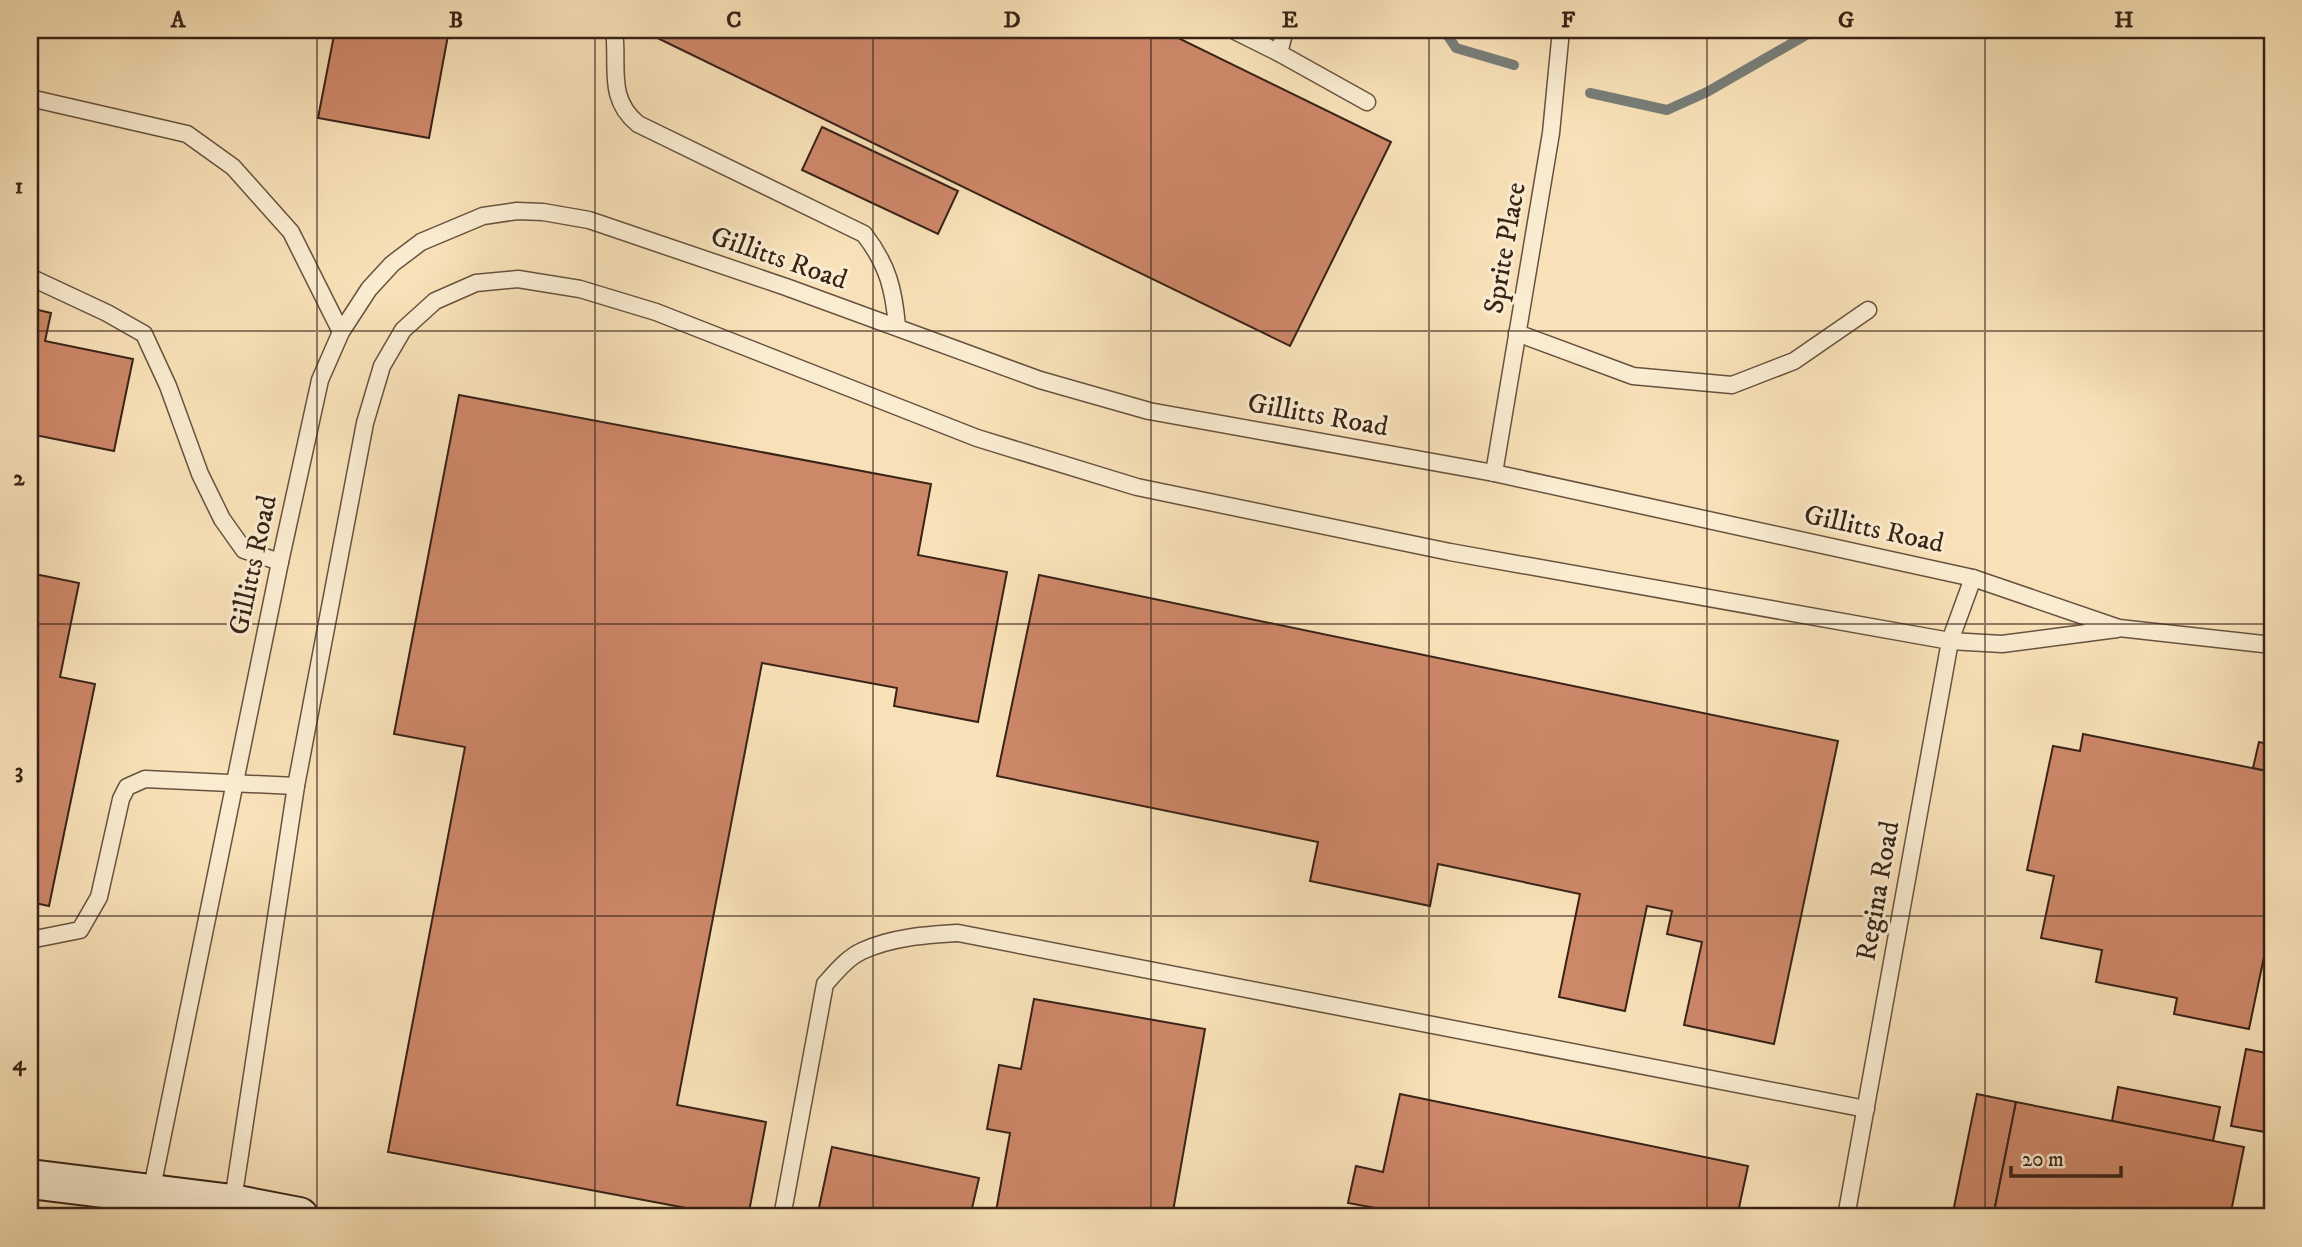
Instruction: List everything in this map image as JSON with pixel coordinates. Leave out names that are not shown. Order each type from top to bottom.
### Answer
[{"type":"street","points":[[30,1179],[149,1205],[299,1217]]},
{"type":"lane","points":[[614,30],[615,76],[626,114],[638,124],[864,234],[877,251],[894,292],[897,327]]},
{"type":"lane","points":[[1233,30],[1279,52],[1367,102]]},
{"type":"lane","points":[[1279,52],[1285,30]]},
{"type":"lane","name":"Sprite Place","points":[[1494,473],[1551,133],[1561,30]]},
{"type":"lane","points":[[30,98],[187,134],[233,167],[291,232],[341,331]]},
{"type":"lane","name":"Gillitts Road","points":[[149,1205],[280,562],[320,380],[341,331],[369,289],[392,264],[421,242],[483,216],[517,211],[543,212],[589,220],[897,327],[1040,380],[1149,411],[1494,473],[1973,578],[2119,628],[2272,645]]},
{"type":"lane","points":[[30,277],[107,313],[144,334],[168,386],[200,474],[222,519],[244,550],[280,562]]},
{"type":"lane","name":"Gillitts Road","points":[[231,1210],[296,786],[365,423],[382,366],[402,330],[435,301],[476,283],[518,279],[580,289],[656,312],[977,438],[1137,487],[1450,552],[1950,641],[2001,644],[2119,628]]},
{"type":"lane","points":[[1517,333],[1633,376],[1732,385],[1794,361],[1868,310]]},
{"type":"lane","name":"Regina Road","points":[[1846,1217],[1950,641],[1973,578]]},
{"type":"lane","points":[[30,940],[80,930],[99,897],[121,799],[127,787],[145,779],[296,786]]},
{"type":"lane","points":[[782,1217],[825,984],[861,951],[911,937],[958,933],[1866,1109]]},
{"type":"building","points":[[335,30],[449,30],[429,138],[318,118]]},
{"type":"building","points":[[641,30],[1162,30],[1391,142],[1290,346]]},
{"type":"building","points":[[822,127],[958,191],[938,234],[802,170]]},
{"type":"building","points":[[30,308],[51,313],[45,341],[133,359],[114,451],[30,434]]},
{"type":"building","points":[[459,395],[931,484],[918,555],[1007,572],[978,722],[894,706],[897,688],[762,663],[677,1105],[766,1122],[748,1217],[734,1217],[388,1152],[465,747],[394,734]]},
{"type":"building","points":[[30,573],[79,583],[60,677],[95,684],[49,906],[30,902]]},
{"type":"building","points":[[1039,575],[1838,741],[1774,1044],[1684,1025],[1702,942],[1667,934],[1672,911],[1647,906],[1625,1011],[1559,997],[1580,894],[1438,864],[1430,906],[1310,881],[1318,842],[997,776]]},
{"type":"building","points":[[2083,734],[2272,772],[2272,918],[2249,1029],[2174,1014],[2177,998],[2096,982],[2102,950],[2041,938],[2054,876],[2027,870],[2053,746],[2080,751]]},
{"type":"building","points":[[2259,742],[2272,745],[2272,772],[2253,768]]},
{"type":"building","points":[[1034,999],[1205,1029],[1172,1217],[995,1217],[1010,1133],[987,1129],[999,1065],[1021,1069]]},
{"type":"building","points":[[2246,1049],[2272,1054],[2272,1093],[2265,1132],[2231,1126]]},
{"type":"building","points":[[2118,1087],[2220,1107],[2213,1141],[2112,1121]]},
{"type":"building","points":[[1400,1094],[1748,1166],[1737,1217],[1374,1217],[1376,1208],[1348,1203],[1356,1166],[1383,1172]]},
{"type":"building","points":[[1977,1094],[2016,1102],[1993,1217],[1952,1217]]},
{"type":"building","points":[[2016,1102],[2244,1147],[2230,1217],[1993,1217]]},
{"type":"building","points":[[832,1147],[979,1178],[970,1217],[817,1217]]},
{"type":"building","points":[[2272,1163],[2272,1191],[2267,1190]]},
{"type":"waterway","points":[[1444,30],[1456,48],[1514,65]]},
{"type":"waterway","points":[[1590,93],[1667,110],[1707,92],[1815,30]]}]
